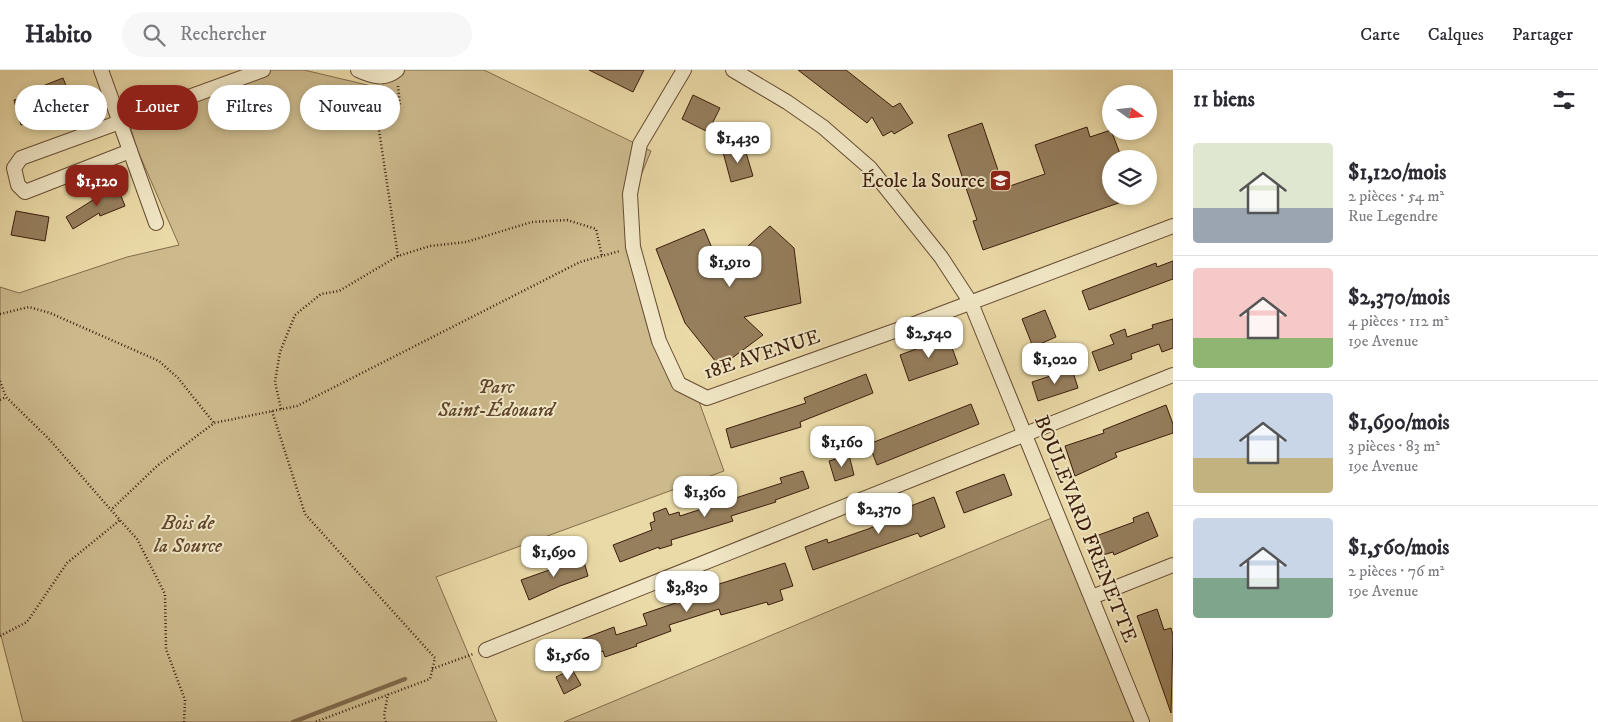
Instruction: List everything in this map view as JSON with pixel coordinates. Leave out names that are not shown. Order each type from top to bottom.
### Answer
[{"type":"street","points":[[101,70],[117,114]]},
{"type":"street","points":[[198,94],[263,70]]},
{"type":"street","points":[[358,70],[375,78],[394,72]]},
{"type":"street","name":"18E AVENUE","points":[[684,70],[640,144],[630,194],[633,247],[659,342],[679,384],[707,398],[971,303],[1173,226]]},
{"type":"street","name":"BOULEVARD FRENETTE","points":[[733,70],[787,102],[823,127],[870,168],[941,257],[971,303],[1142,722]]},
{"type":"street","points":[[117,123],[21,158],[14,168],[18,185],[25,192],[130,151]]},
{"type":"street","points":[[123,130],[156,223]]},
{"type":"street","points":[[486,650],[1024,433],[1173,375]]},
{"type":"street","points":[[1092,596],[1173,564]]},
{"type":"path","points":[[394,72],[398,85],[400,106],[379,130],[398,256]]},
{"type":"path","points":[[281,409],[274,382],[280,352],[296,315],[321,294],[340,291],[398,256],[430,246],[466,242],[532,222],[567,220],[596,229],[602,256]]},
{"type":"path","points":[[111,510],[157,466],[214,423],[297,406],[580,262],[633,247]]},
{"type":"path","points":[[0,314],[29,307],[50,313],[159,362],[178,378],[214,423]]},
{"type":"path","points":[[0,381],[6,396],[49,439],[138,539],[165,594],[166,649],[186,700],[184,722]]},
{"type":"path","points":[[0,400],[6,396]]},
{"type":"path","points":[[272,411],[305,514],[435,658],[430,679],[315,722]]},
{"type":"path","points":[[0,636],[27,622],[68,563],[120,520]]},
{"type":"path","points":[[432,669],[486,650]]},
{"type":"path","points":[[386,722],[384,716],[388,694]]},
{"type":"green space","name":"Bois de la Source","points":[[263,70],[304,70],[367,85],[300,85],[300,130],[400,130],[400,85],[382,85],[395,70],[484,70],[651,151],[635,190],[640,254],[667,374],[697,396],[724,471],[436,577],[497,722],[23,722],[0,632],[0,287],[19,293],[127,257],[179,245],[137,149],[131,130],[198,130],[198,95],[208,91],[208,130],[290,130],[290,85],[224,85]]},
{"type":"green space","points":[[1054,517],[1134,722],[564,722]]},
{"type":"building","points":[[589,70],[644,70],[633,92]]},
{"type":"building","points":[[798,70],[846,70],[893,107],[900,103],[913,123],[894,134],[892,131],[883,136],[872,117],[867,123]]},
{"type":"building","points":[[63,78],[66,85],[45,85]]},
{"type":"building","points":[[693,95],[720,108],[708,132],[682,119]]},
{"type":"building","points":[[982,123],[1004,188],[1045,174],[1035,145],[1087,127],[1090,137],[1102,133],[1102,140],[1115,140],[1119,150],[1102,150],[1102,205],[1113,205],[983,250],[973,221],[977,220],[948,135]]},
{"type":"building","points":[[744,146],[753,176],[731,182],[723,152]]},
{"type":"building","points":[[117,186],[125,206],[100,216],[99,213],[73,229],[66,217],[93,200],[92,196]]},
{"type":"building","points":[[16,211],[49,217],[45,241],[11,235]]},
{"type":"building","points":[[770,226],[794,248],[801,303],[744,317],[763,335],[720,367],[685,323],[656,249],[704,229],[714,253],[737,256]]},
{"type":"building","points":[[1173,261],[1173,279],[1089,310],[1082,291],[1156,263],[1157,267]]},
{"type":"building","points":[[1045,310],[1056,337],[1033,347],[1022,319]]},
{"type":"building","points":[[1173,319],[1173,348],[1162,352],[1159,344],[1131,354],[1132,359],[1099,371],[1092,352],[1114,344],[1110,335],[1125,329],[1127,337],[1153,328],[1152,325]]},
{"type":"building","points":[[948,337],[958,364],[909,381],[900,355]]},
{"type":"building","points":[[1072,369],[1078,388],[1038,401],[1032,382]]},
{"type":"building","points":[[866,374],[873,393],[800,422],[801,427],[731,448],[726,429],[806,403],[804,398]]},
{"type":"building","points":[[971,404],[979,424],[877,465],[869,444]]},
{"type":"building","points":[[1166,405],[1173,424],[1173,433],[1115,453],[1117,457],[1075,476],[1065,446],[1104,433],[1103,430]]},
{"type":"building","points":[[849,455],[854,475],[835,481],[829,461]]},
{"type":"building","points":[[803,471],[809,488],[775,500],[776,502],[731,516],[733,521],[671,540],[672,545],[659,549],[659,547],[620,562],[613,545],[652,530],[650,523],[655,521],[653,513],[666,508],[669,515],[679,512],[680,516],[782,483],[780,478]]},
{"type":"building","points":[[1004,474],[1012,495],[964,513],[956,492]]},
{"type":"building","points":[[934,497],[945,527],[920,537],[918,533],[813,570],[805,547],[827,539],[828,543],[868,529],[910,512],[908,507]]},
{"type":"building","points":[[1148,512],[1158,536],[1114,555],[1113,552],[1103,555],[1096,536],[1134,522],[1133,518]]},
{"type":"building","points":[[583,558],[588,576],[529,600],[521,580]]},
{"type":"building","points":[[785,563],[793,586],[780,590],[783,600],[768,605],[767,602],[721,615],[719,609],[669,625],[671,631],[636,644],[637,646],[605,657],[603,651],[566,666],[559,648],[614,627],[616,635],[647,625],[643,614],[714,590],[713,586]]},
{"type":"building","points":[[1157,609],[1164,630],[1171,628],[1173,635],[1171,713],[1137,616]]},
{"type":"building","points":[[572,669],[581,685],[564,694],[556,677]]},
{"type":"waterway","points":[[293,722],[405,679]]},
{"type":"place","name":"École la Source","points":[[1001,181]]},
{"type":"park label","name":"Parc Saint-Édouard","points":[[496,398]]}]
